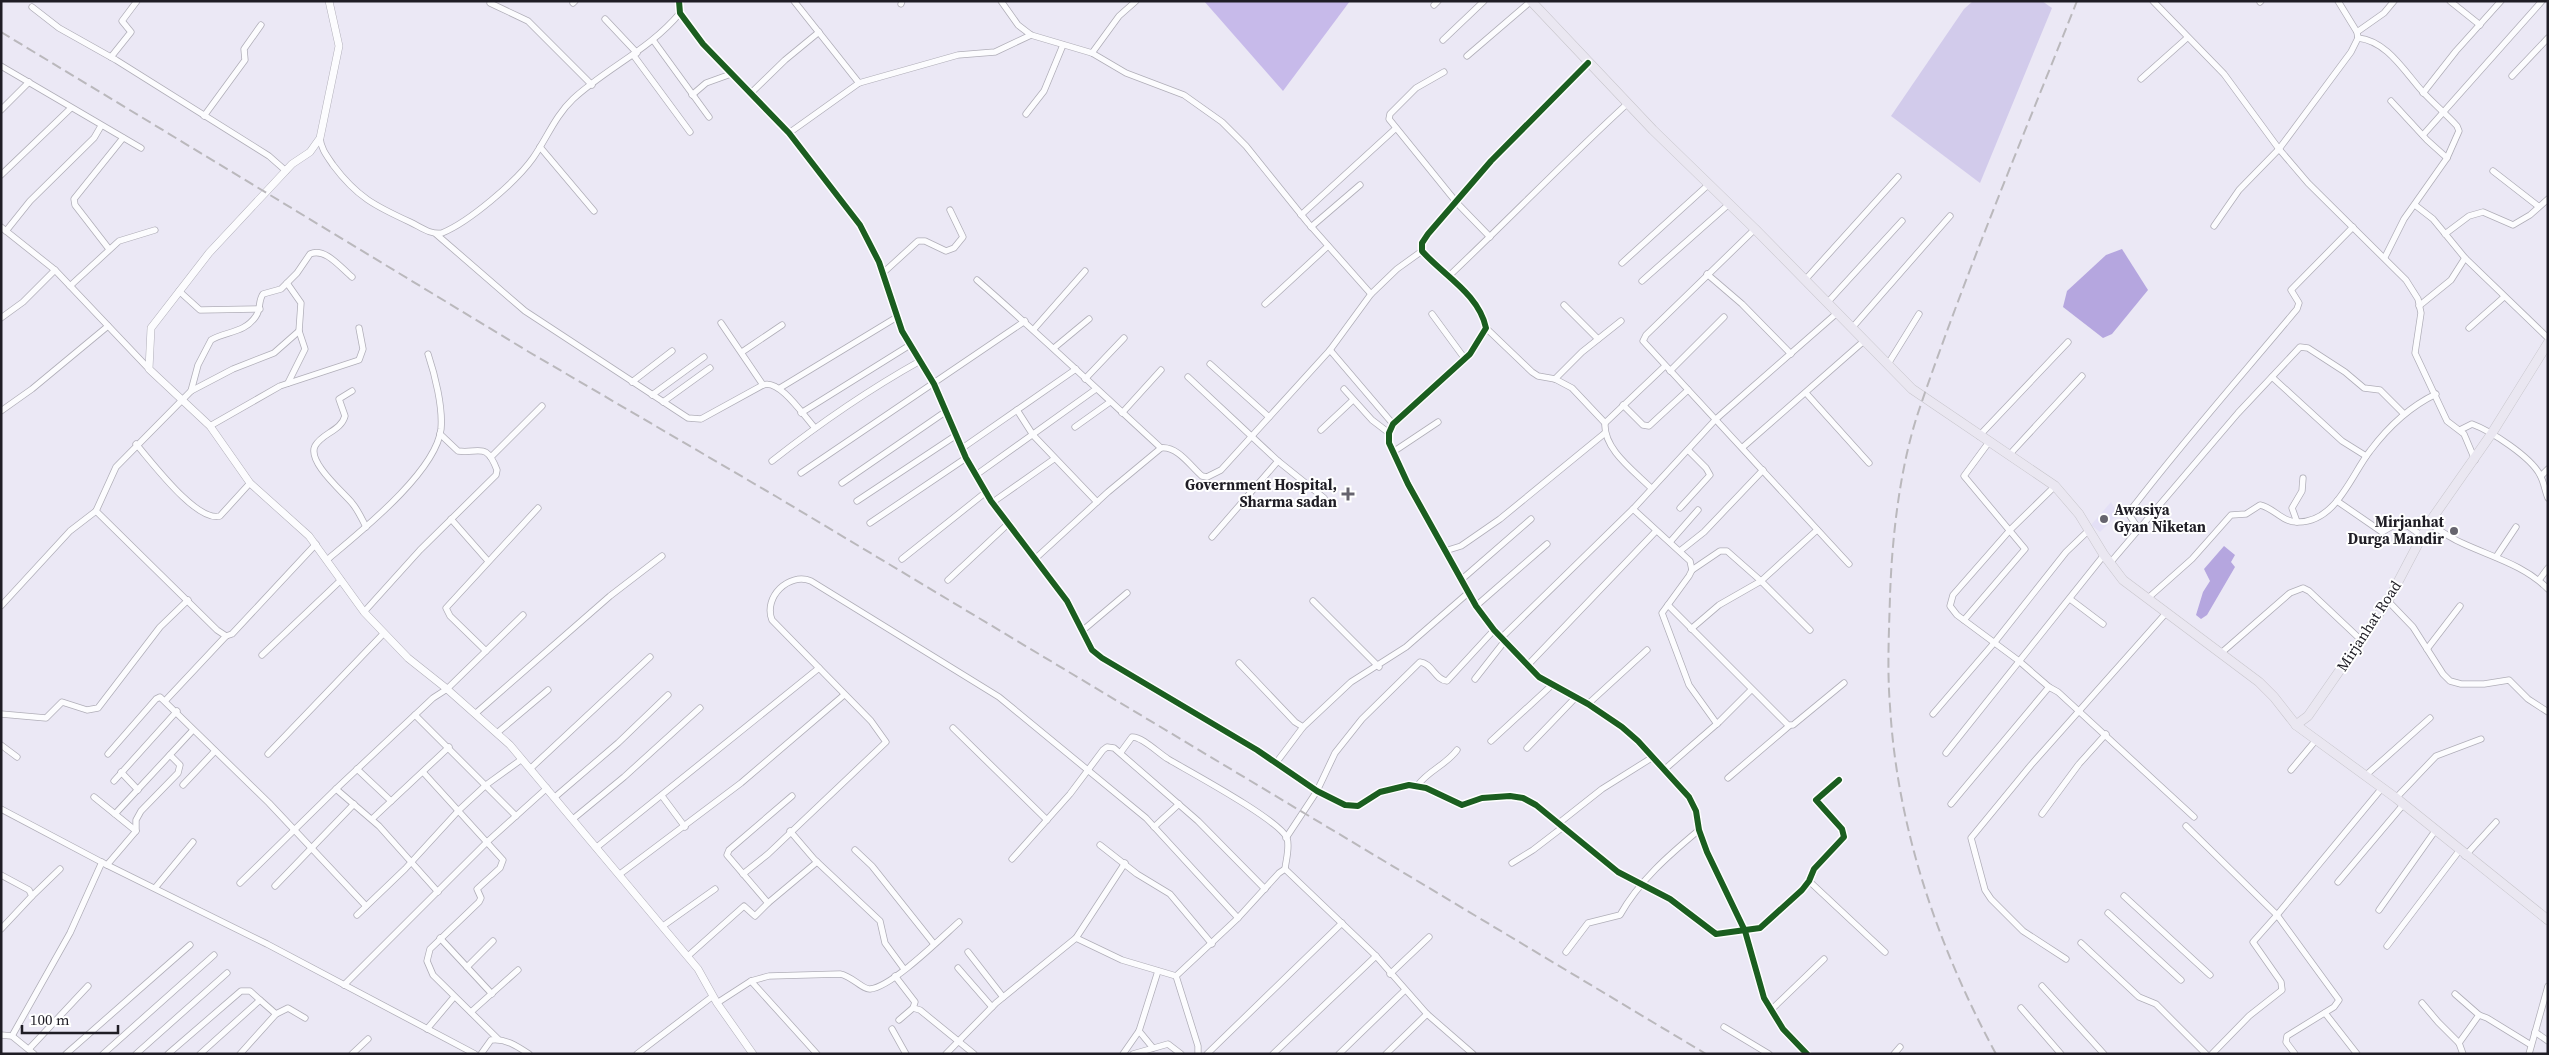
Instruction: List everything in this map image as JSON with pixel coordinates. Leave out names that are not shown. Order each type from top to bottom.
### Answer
[{"type":"main road","points":[[1531,1],[1588,63],[1708,185],[1755,229],[1924,399],[1979,436],[2010,454],[2055,486],[2090,530],[2107,559],[2123,580],[2259,682],[2274,697],[2296,725],[2382,788],[2548,920]]},
{"type":"main road","name":"Mirjanhat Road","points":[[2296,725],[2308,716],[2388,601],[2429,523],[2475,460],[2548,343]]},
{"type":"street","points":[[111,57],[131,32],[123,20],[137,1]]},
{"type":"street","points":[[679,1],[680,13],[703,44],[789,133],[849,209],[872,247],[883,273],[897,317],[910,345],[934,384],[944,412],[966,458],[993,502],[1067,601],[1092,650],[1102,658],[1276,763],[1317,791],[1345,805],[1358,806],[1380,792],[1395,787],[1418,785],[1462,805],[1486,797],[1523,798],[1561,825],[1618,872],[1670,899],[1716,934],[1760,928],[1809,881],[1814,869],[1844,837],[1842,829],[1816,800],[1839,780]]},
{"type":"street","points":[[794,1],[859,83]]},
{"type":"street","points":[[1001,1],[1018,25],[1031,35],[1092,53],[1131,75],[1184,95],[1222,122],[1246,146],[1311,227],[1371,294]]},
{"type":"street","points":[[1092,53],[1119,16],[1136,1]]},
{"type":"street","points":[[1443,40],[1484,1]]},
{"type":"street","points":[[1467,56],[1531,1]]},
{"type":"street","points":[[2153,1],[2224,74],[2279,149],[2318,194],[2385,257],[2406,280],[2419,306],[2421,322],[2415,344],[2415,353],[2436,394],[2447,421],[2466,437],[2475,460]]},
{"type":"street","points":[[2338,1],[2358,35],[2371,40],[2399,62],[2423,93],[2458,126],[2459,131],[2447,158],[2415,204],[2385,257]]},
{"type":"street","points":[[2214,226],[2239,190],[2279,149],[2352,52],[2358,35],[2384,13],[2394,1]]},
{"type":"street","points":[[2450,1],[2480,25]]},
{"type":"street","points":[[2423,93],[2501,1]]},
{"type":"street","points":[[2423,135],[2444,113],[2472,77],[2542,1]]},
{"type":"street","points":[[330,2],[338,46],[320,138],[320,147],[345,181],[357,193],[382,209],[436,234],[525,311],[688,418],[702,419],[763,384],[771,383],[780,388],[814,428]]},
{"type":"street","points":[[490,3],[528,21],[592,85]]},
{"type":"street","points":[[32,8],[59,28],[111,57],[269,156],[286,171]]},
{"type":"street","points":[[436,234],[449,230],[502,190],[524,169],[565,107],[592,85],[635,55],[680,13]]},
{"type":"street","points":[[605,18],[635,55],[690,132]]},
{"type":"street","points":[[204,116],[246,60],[244,49],[261,25]]},
{"type":"street","points":[[751,93],[785,60],[819,32]]},
{"type":"street","points":[[789,133],[859,83],[958,55],[995,52],[1031,35]]},
{"type":"street","points":[[2141,79],[2187,38]]},
{"type":"street","points":[[2512,76],[2548,38]]},
{"type":"street","points":[[653,40],[709,118]]},
{"type":"street","points":[[1026,114],[1044,91],[1063,44]]},
{"type":"street","points":[[1036,558],[1096,502],[1161,448],[1169,448],[1177,453],[1202,476],[1207,477],[1221,470],[1330,350],[1371,294],[1397,269],[1422,251],[1424,239],[1509,141],[1588,63]]},
{"type":"street","points":[[1,66],[141,148]]},
{"type":"street","points":[[1444,72],[1416,88],[1390,114],[1388,119],[1457,202],[1490,237]]},
{"type":"street","points":[[692,95],[706,83],[731,74]]},
{"type":"street","points":[[1,110],[29,82]]},
{"type":"street","points":[[2391,101],[2447,158]]},
{"type":"street","points":[[1450,275],[1527,202],[1563,163],[1628,103]]},
{"type":"street","points":[[1,175],[71,108]]},
{"type":"street","points":[[101,126],[94,138],[4,229],[55,270],[149,369],[187,396],[250,483],[316,544],[364,612],[408,658],[497,733],[531,768],[688,956],[753,1054]]},
{"type":"street","points":[[1301,214],[1396,129]]},
{"type":"street","points":[[108,249],[75,205],[74,198],[123,138]]},
{"type":"street","points":[[149,369],[151,328],[209,253],[286,171],[310,152],[320,138]]},
{"type":"street","points":[[540,147],[594,212]]},
{"type":"street","points":[[2493,171],[2538,206]]},
{"type":"street","points":[[1805,280],[1898,177]]},
{"type":"street","points":[[1311,227],[1360,185]]},
{"type":"street","points":[[1622,263],[1708,185]]},
{"type":"street","points":[[2445,234],[2468,216],[2480,212],[2487,212],[2510,225],[2524,219],[2548,199]]},
{"type":"street","points":[[1642,281],[1729,204]]},
{"type":"street","points":[[2415,204],[2432,218],[2465,258],[2548,338]]},
{"type":"street","points":[[883,273],[921,240],[946,251],[958,245],[963,237],[950,210]]},
{"type":"street","points":[[1852,328],[1950,216]]},
{"type":"street","points":[[1827,303],[1902,221]]},
{"type":"street","points":[[2138,528],[2130,516],[2133,507],[2195,428],[2297,309],[2299,303],[2291,290],[2353,227]]},
{"type":"street","points":[[1755,229],[1707,274],[1644,338],[1646,345],[1665,366],[1743,447],[1849,564]]},
{"type":"street","points":[[70,286],[108,249],[120,240],[155,230]]},
{"type":"street","points":[[1265,304],[1328,246]]},
{"type":"street","points":[[1388,433],[1393,424],[1464,358],[1479,341],[1486,328],[1485,321],[1475,306],[1450,275],[1422,251]]},
{"type":"street","points":[[187,396],[198,365],[212,340],[251,324],[260,309],[260,300],[263,294],[281,289],[297,273],[306,257],[313,252],[328,257],[352,277]]},
{"type":"street","points":[[2419,306],[2451,280],[2465,258]]},
{"type":"street","points":[[1,318],[23,302],[55,270]]},
{"type":"street","points":[[1034,329],[1085,271]]},
{"type":"street","points":[[1707,274],[1742,304],[1790,354]]},
{"type":"street","points":[[977,280],[1034,329],[1161,448]]},
{"type":"street","points":[[287,283],[301,303],[299,331],[304,343],[304,353],[288,383]]},
{"type":"street","points":[[179,291],[200,310],[260,309]]},
{"type":"street","points":[[2469,328],[2504,297]]},
{"type":"street","points":[[1564,305],[1598,339]]},
{"type":"street","points":[[1475,679],[1502,640],[1633,509],[1716,419],[1837,313]]},
{"type":"street","points":[[1432,314],[1464,358]]},
{"type":"street","points":[[1888,364],[1919,314]]},
{"type":"street","points":[[780,388],[897,317]]},
{"type":"street","points":[[1670,371],[1724,317]]},
{"type":"street","points":[[1054,348],[1089,319]]},
{"type":"street","points":[[802,473],[1025,321]]},
{"type":"street","points":[[1555,379],[1598,339],[1621,321]]},
{"type":"street","points":[[721,323],[763,384]]},
{"type":"street","points":[[742,352],[782,325]]},
{"type":"street","points":[[1,411],[32,390],[108,326]]},
{"type":"street","points":[[210,426],[288,383],[359,360],[363,350],[359,328]]},
{"type":"street","points":[[1486,328],[1532,372],[1538,376],[1555,379],[1577,393],[1606,424]]},
{"type":"street","points":[[1,606],[70,531],[96,511],[116,467],[136,444],[187,396],[233,369],[274,352],[299,331]]},
{"type":"street","points":[[1086,379],[1124,338]]},
{"type":"street","points":[[1743,447],[1865,340]]},
{"type":"street","points":[[1979,436],[2068,342]]},
{"type":"street","points":[[801,413],[910,345]]},
{"type":"street","points":[[1946,753],[2070,599],[2138,528],[2300,347],[2308,348],[2351,376],[2364,388],[2380,390],[2404,414]]},
{"type":"street","points":[[1330,350],[1393,424]]},
{"type":"street","points":[[632,382],[672,351]]},
{"type":"street","points":[[328,559],[388,506],[425,464],[440,434],[437,392],[428,354]]},
{"type":"street","points":[[652,394],[704,357]]},
{"type":"street","points":[[772,461],[814,428],[886,380],[920,361]]},
{"type":"street","points":[[1210,364],[1269,417]]},
{"type":"street","points":[[1651,488],[1621,458],[1605,433],[1606,424],[1623,405],[1665,366]]},
{"type":"street","points":[[663,402],[710,368]]},
{"type":"street","points":[[961,449],[1076,369]]},
{"type":"street","points":[[1122,413],[1161,370]]},
{"type":"street","points":[[2010,454],[2082,376]]},
{"type":"street","points":[[1188,377],[1278,461],[1324,498]]},
{"type":"street","points":[[2272,377],[2342,441],[2366,456]]},
{"type":"street","points":[[1344,388],[1372,420],[1388,433],[1393,452],[1408,484],[1476,606],[1502,640],[1527,666],[1622,727],[1665,769],[1693,804],[1699,830],[1745,931],[1764,998],[1792,1040],[1807,1054]]},
{"type":"street","points":[[976,475],[1096,389]]},
{"type":"street","points":[[1623,405],[1643,425],[1649,426],[1688,390]]},
{"type":"street","points":[[352,391],[338,399],[345,416],[343,421],[318,442],[314,448],[314,453],[327,476],[352,502],[366,527]]},
{"type":"street","points":[[1806,393],[1869,463]]},
{"type":"street","points":[[2147,599],[2192,559],[2231,515],[2246,514],[2262,505],[2283,518],[2297,522],[2320,516],[2337,500],[2356,475],[2366,456],[2404,414],[2415,405],[2436,394]]},
{"type":"street","points":[[1321,430],[1354,400]]},
{"type":"street","points":[[1075,427],[1110,402]]},
{"type":"street","points":[[491,458],[542,406]]},
{"type":"street","points":[[1017,410],[1033,435],[1096,502]]},
{"type":"street","points":[[842,483],[944,412]]},
{"type":"street","points":[[1393,452],[1438,422]]},
{"type":"street","points":[[2460,430],[2472,424],[2492,433],[2512,447],[2541,476],[2548,498]]},
{"type":"street","points":[[1445,551],[1461,546],[1500,519],[1605,433]]},
{"type":"street","points":[[364,612],[451,519],[496,475],[497,470],[491,458],[479,449],[458,451],[440,434]]},
{"type":"street","points":[[857,501],[955,436]]},
{"type":"street","points":[[1964,620],[2024,549],[1964,476],[1989,442]]},
{"type":"street","points":[[136,444],[190,504],[208,516],[220,516],[250,483]]},
{"type":"street","points":[[1680,508],[1710,475],[1706,468],[1688,450]]},
{"type":"street","points":[[870,523],[966,458]]},
{"type":"street","points":[[993,502],[1054,459]]},
{"type":"street","points":[[1212,537],[1278,461]]},
{"type":"street","points":[[2541,476],[2548,469]]},
{"type":"street","points":[[1680,551],[1704,532],[1763,470]]},
{"type":"street","points":[[2297,522],[2292,508],[2302,491],[2303,478]]},
{"type":"street","points":[[2055,486],[2010,530],[1953,595],[1950,606],[1964,620],[2019,661],[2049,688],[2058,692],[2106,734],[2194,817]]},
{"type":"street","points":[[902,559],[986,492]]},
{"type":"street","points":[[2337,500],[2382,532],[2401,521],[2422,536]]},
{"type":"street","points":[[486,651],[450,616],[446,608],[538,508]]},
{"type":"street","points":[[1633,509],[1690,561],[1692,570]]},
{"type":"street","points":[[1670,542],[1698,510]]},
{"type":"street","points":[[96,511],[217,630],[226,636]]},
{"type":"street","points":[[451,519],[488,561]]},
{"type":"street","points":[[1461,580],[1531,519]]},
{"type":"street","points":[[948,580],[1009,523]]},
{"type":"street","points":[[2429,523],[2462,544],[2496,557],[2539,580],[2548,589]]},
{"type":"street","points":[[2496,557],[2516,526]]},
{"type":"street","points":[[1691,629],[1719,605],[1761,581],[1817,530]]},
{"type":"street","points":[[1933,714],[2066,552],[2090,530]]},
{"type":"street","points":[[1527,666],[1656,531]]},
{"type":"street","points":[[165,700],[226,636],[232,634],[316,544]]},
{"type":"street","points":[[1476,606],[1547,544]]},
{"type":"street","points":[[1717,724],[1701,704],[1686,677],[1662,613],[1692,570],[1723,550],[1734,556],[1810,630]]},
{"type":"street","points":[[475,714],[610,596],[662,556]]},
{"type":"street","points":[[2539,580],[2548,568]]},
{"type":"street","points":[[744,874],[885,745],[885,738],[772,620],[770,607],[778,590],[790,581],[799,578],[811,581],[999,696],[1140,813],[1238,918]]},
{"type":"street","points":[[262,655],[341,580]]},
{"type":"street","points":[[2220,654],[2290,593],[2303,588],[2309,591],[2361,640]]},
{"type":"street","points":[[1276,763],[1303,727],[1351,682],[1379,667],[1406,647],[1468,592]]},
{"type":"street","points":[[1082,631],[1127,593]]},
{"type":"street","points":[[2070,599],[2103,624]]},
{"type":"street","points":[[1,714],[46,718],[62,702],[87,710],[98,708],[160,627],[188,600]]},
{"type":"street","points":[[1313,601],[1379,667]]},
{"type":"street","points":[[2388,601],[2406,618],[2443,674],[2450,681],[2461,684],[2484,684],[2509,680],[2528,699],[2548,712]]},
{"type":"street","points":[[1668,605],[1789,726]]},
{"type":"street","points":[[2427,649],[2460,606]]},
{"type":"street","points":[[2066,959],[2023,931],[1990,899],[1985,890],[1971,840],[1972,835],[2167,612]]},
{"type":"street","points":[[240,883],[357,769],[447,689],[523,615]]},
{"type":"street","points":[[1472,1054],[1427,1014],[1404,991],[1376,956],[1285,869],[1286,838],[1317,791],[1335,753],[1362,719],[1420,662],[1426,663],[1442,680],[1447,681],[1494,630]]},
{"type":"street","points":[[268,754],[384,633]]},
{"type":"street","points":[[1588,704],[1647,650]]},
{"type":"street","points":[[531,768],[650,657]]},
{"type":"street","points":[[1239,663],[1295,722],[1303,727]]},
{"type":"street","points":[[597,847],[819,668]]},
{"type":"street","points":[[1728,778],[1789,726],[1844,683]]},
{"type":"street","points":[[1491,740],[1553,684]]},
{"type":"street","points":[[1951,804],[2049,688]]},
{"type":"street","points":[[497,733],[548,690]]},
{"type":"street","points":[[1665,769],[1717,724],[1751,690]]},
{"type":"street","points":[[620,874],[685,827],[741,783],[844,694]]},
{"type":"street","points":[[555,798],[668,695]]},
{"type":"street","points":[[108,754],[156,698],[160,697],[177,711],[193,730],[268,802],[366,906]]},
{"type":"street","points":[[1527,748],[1576,697]]},
{"type":"street","points":[[572,819],[624,778],[700,708]]},
{"type":"street","points":[[114,781],[177,711]]},
{"type":"street","points":[[416,715],[516,816]]},
{"type":"street","points":[[2365,776],[2430,718]]},
{"type":"street","points":[[953,728],[1047,820]]},
{"type":"street","points":[[115,814],[193,730]]},
{"type":"street","points":[[2042,814],[2079,764],[2106,734]]},
{"type":"street","points":[[1121,752],[1132,737],[1137,738],[1231,795],[1278,829],[1286,838]]},
{"type":"street","points":[[2338,882],[2436,756],[2481,739]]},
{"type":"street","points":[[2291,770],[2316,740]]},
{"type":"street","points":[[1,745],[17,757]]},
{"type":"street","points":[[372,819],[449,747]]},
{"type":"street","points":[[1012,859],[1107,747],[1121,752],[1179,804],[1265,889]]},
{"type":"street","points":[[1418,785],[1423,779],[1450,760],[1457,750]]},
{"type":"street","points":[[183,785],[215,751]]},
{"type":"street","points":[[12,1036],[70,933],[104,864],[136,830],[136,820],[141,811],[178,773],[180,766],[170,755]]},
{"type":"street","points":[[1512,863],[1533,850],[1602,789],[1653,757]]},
{"type":"street","points":[[357,915],[413,861],[459,810],[486,785],[522,759]]},
{"type":"street","points":[[357,769],[391,802]]},
{"type":"street","points":[[121,772],[138,790]]},
{"type":"street","points":[[424,772],[503,860],[502,865],[479,887],[477,892],[481,898],[479,902],[430,949],[427,961],[433,975],[498,1039],[528,1054]]},
{"type":"street","points":[[344,985],[376,956],[488,842],[547,788]]},
{"type":"street","points":[[2212,1054],[2249,1016],[2282,990],[2281,982],[2253,942],[2382,788]]},
{"type":"street","points":[[336,789],[372,819],[413,861],[438,892]]},
{"type":"street","points":[[662,796],[685,827]]},
{"type":"street","points":[[768,903],[729,859],[728,852],[792,796]]},
{"type":"street","points":[[94,798],[136,830]]},
{"type":"street","points":[[275,886],[354,804]]},
{"type":"street","points":[[1154,827],[1179,804]]},
{"type":"street","points":[[1,809],[104,864],[226,923],[475,1054]]},
{"type":"street","points":[[2387,946],[2462,853],[2496,822]]},
{"type":"street","points":[[2186,826],[2277,915],[2338,998],[2336,1005],[2287,1036],[2286,1042],[2295,1054]]},
{"type":"street","points":[[1566,952],[1588,923],[1620,915],[1625,904],[1664,860],[1699,830]]},
{"type":"street","points":[[790,831],[817,862],[880,921],[885,943],[904,969]]},
{"type":"street","points":[[2379,910],[2435,831]]},
{"type":"street","points":[[155,888],[193,842]]},
{"type":"street","points":[[1100,845],[1126,863],[1137,874],[1170,894],[1212,944]]},
{"type":"street","points":[[855,850],[872,866],[934,944]]},
{"type":"street","points":[[688,956],[744,906],[754,916],[817,862]]},
{"type":"street","points":[[946,1054],[1003,997],[1076,938],[1126,863]]},
{"type":"street","points":[[1176,976],[1212,944],[1279,873],[1285,869]]},
{"type":"street","points":[[1,930],[32,896],[60,870]]},
{"type":"street","points":[[1,875],[28,890],[32,896]]},
{"type":"street","points":[[1809,881],[1885,952]]},
{"type":"street","points":[[663,926],[715,889]]},
{"type":"street","points":[[2124,896],[2210,975]]},
{"type":"street","points":[[2108,913],[2181,980]]},
{"type":"street","points":[[637,1054],[715,999],[751,981],[769,976],[840,974],[850,977],[868,990],[895,976],[959,922]]},
{"type":"street","points":[[1210,1053],[1342,923]]},
{"type":"street","points":[[1390,974],[1429,937]]},
{"type":"street","points":[[440,938],[492,994]]},
{"type":"street","points":[[1076,938],[1122,960],[1176,976]]},
{"type":"street","points":[[467,967],[493,940]]},
{"type":"street","points":[[2081,943],[2138,997],[2156,1004],[2206,1054]]},
{"type":"street","points":[[66,1054],[190,945]]},
{"type":"street","points":[[968,952],[1003,997]]},
{"type":"street","points":[[103,1054],[214,954]]},
{"type":"street","points":[[1273,1054],[1376,956]]},
{"type":"street","points":[[1771,1010],[1824,959]]},
{"type":"street","points":[[958,968],[992,1007]]},
{"type":"street","points":[[471,1012],[518,970]]},
{"type":"street","points":[[1123,1054],[1139,1031],[1158,971]]},
{"type":"street","points":[[136,1054],[227,973]]},
{"type":"street","points":[[895,976],[914,999],[913,1008],[899,1020]]},
{"type":"street","points":[[1176,976],[1198,1046],[1198,1054]]},
{"type":"street","points":[[751,981],[817,1054]]},
{"type":"street","points":[[29,1049],[88,986]]},
{"type":"street","points":[[2042,986],[2104,1054]]},
{"type":"street","points":[[2529,1054],[2548,986]]},
{"type":"street","points":[[168,1054],[241,991],[250,991],[276,1014]]},
{"type":"street","points":[[1339,1054],[1404,991]]},
{"type":"street","points":[[2455,994],[2479,1016],[2487,1018],[2531,1045]]},
{"type":"street","points":[[427,1029],[454,997]]},
{"type":"street","points":[[200,1054],[260,1000]]},
{"type":"street","points":[[2422,1003],[2459,1043],[2463,1054]]},
{"type":"street","points":[[240,1054],[276,1014],[288,1008],[305,1018]]},
{"type":"street","points":[[913,1008],[920,1010],[974,1054]]},
{"type":"street","points":[[2021,1008],[2061,1054]]},
{"type":"street","points":[[2325,1013],[2357,1054]]},
{"type":"street","points":[[1386,1054],[1427,1014]]},
{"type":"street","points":[[2459,1043],[2479,1016]]},
{"type":"street","points":[[1724,1027],[1769,1054]]},
{"type":"street","points":[[892,1029],[906,1054]]},
{"type":"street","points":[[1139,1031],[1153,1048]]},
{"type":"street","points":[[2535,1032],[2548,1041]]},
{"type":"street","points":[[1,1035],[12,1036],[34,1054]]},
{"type":"street","points":[[352,1054],[368,1039]]},
{"type":"street","points":[[481,1054],[491,1040],[498,1039]]},
{"type":"street","points":[[1133,1054],[1168,1044],[1181,1054]]},
{"type":"street","points":[[1894,1054],[1900,1048]]},
{"type":"shaded area","points":[[1204,1],[1350,1],[1283,91]]},
{"type":"shaded area","points":[[1973,1],[2042,1],[2052,8],[1980,183],[1891,116],[1964,9]]},
{"type":"shaded area","points":[[2122,249],[2148,290],[2112,334],[2103,338],[2063,307],[2067,291],[2106,255]]},
{"type":"shaded area","name":"Awasiya Gyan Niketan","points":[[2111,502],[2118,514],[2100,532],[2091,525]]},
{"type":"shaded area","points":[[2224,546],[2235,555],[2231,562],[2235,567],[2207,615],[2201,619],[2196,615],[2203,592],[2210,581],[2204,569]]},
{"type":"railway","points":[[1996,1054],[1956,972],[1939,929],[1911,842],[1901,797],[1894,752],[1888,651],[1893,550],[1902,478],[1919,410],[1975,256],[2077,1]]},
{"type":"railway","points":[[1,32],[529,352],[777,497],[1706,1054]]},
{"type":"cycle path","points":[[679,1],[680,13],[703,44],[789,133],[860,225],[879,262],[902,331],[934,384],[966,458],[991,501],[1067,601],[1092,650],[1102,658],[1257,750],[1317,791],[1345,805],[1358,806],[1380,792],[1409,785],[1426,788],[1462,805],[1482,798],[1510,796],[1523,798],[1536,805],[1618,872],[1670,899],[1716,934],[1760,928],[1802,890],[1809,881],[1814,869],[1844,837],[1842,829],[1816,800],[1839,780]]},
{"type":"cycle path","points":[[1588,63],[1491,161],[1422,243],[1422,251],[1476,305],[1486,328],[1470,354],[1393,424],[1389,433],[1389,443],[1408,484],[1476,606],[1494,630],[1539,677],[1588,704],[1622,727],[1638,741],[1689,797],[1696,811],[1699,830],[1707,852],[1745,931],[1764,998],[1783,1029],[1807,1054]]},
{"type":"place","name":"Government Hospital, Sharma sadan","points":[[1348,494]]},
{"type":"place","name":"Awasiya Gyan Niketan","points":[[2104,519]]},
{"type":"place","name":"Mirjanhat Durga Mandir","points":[[2454,531]]}]
